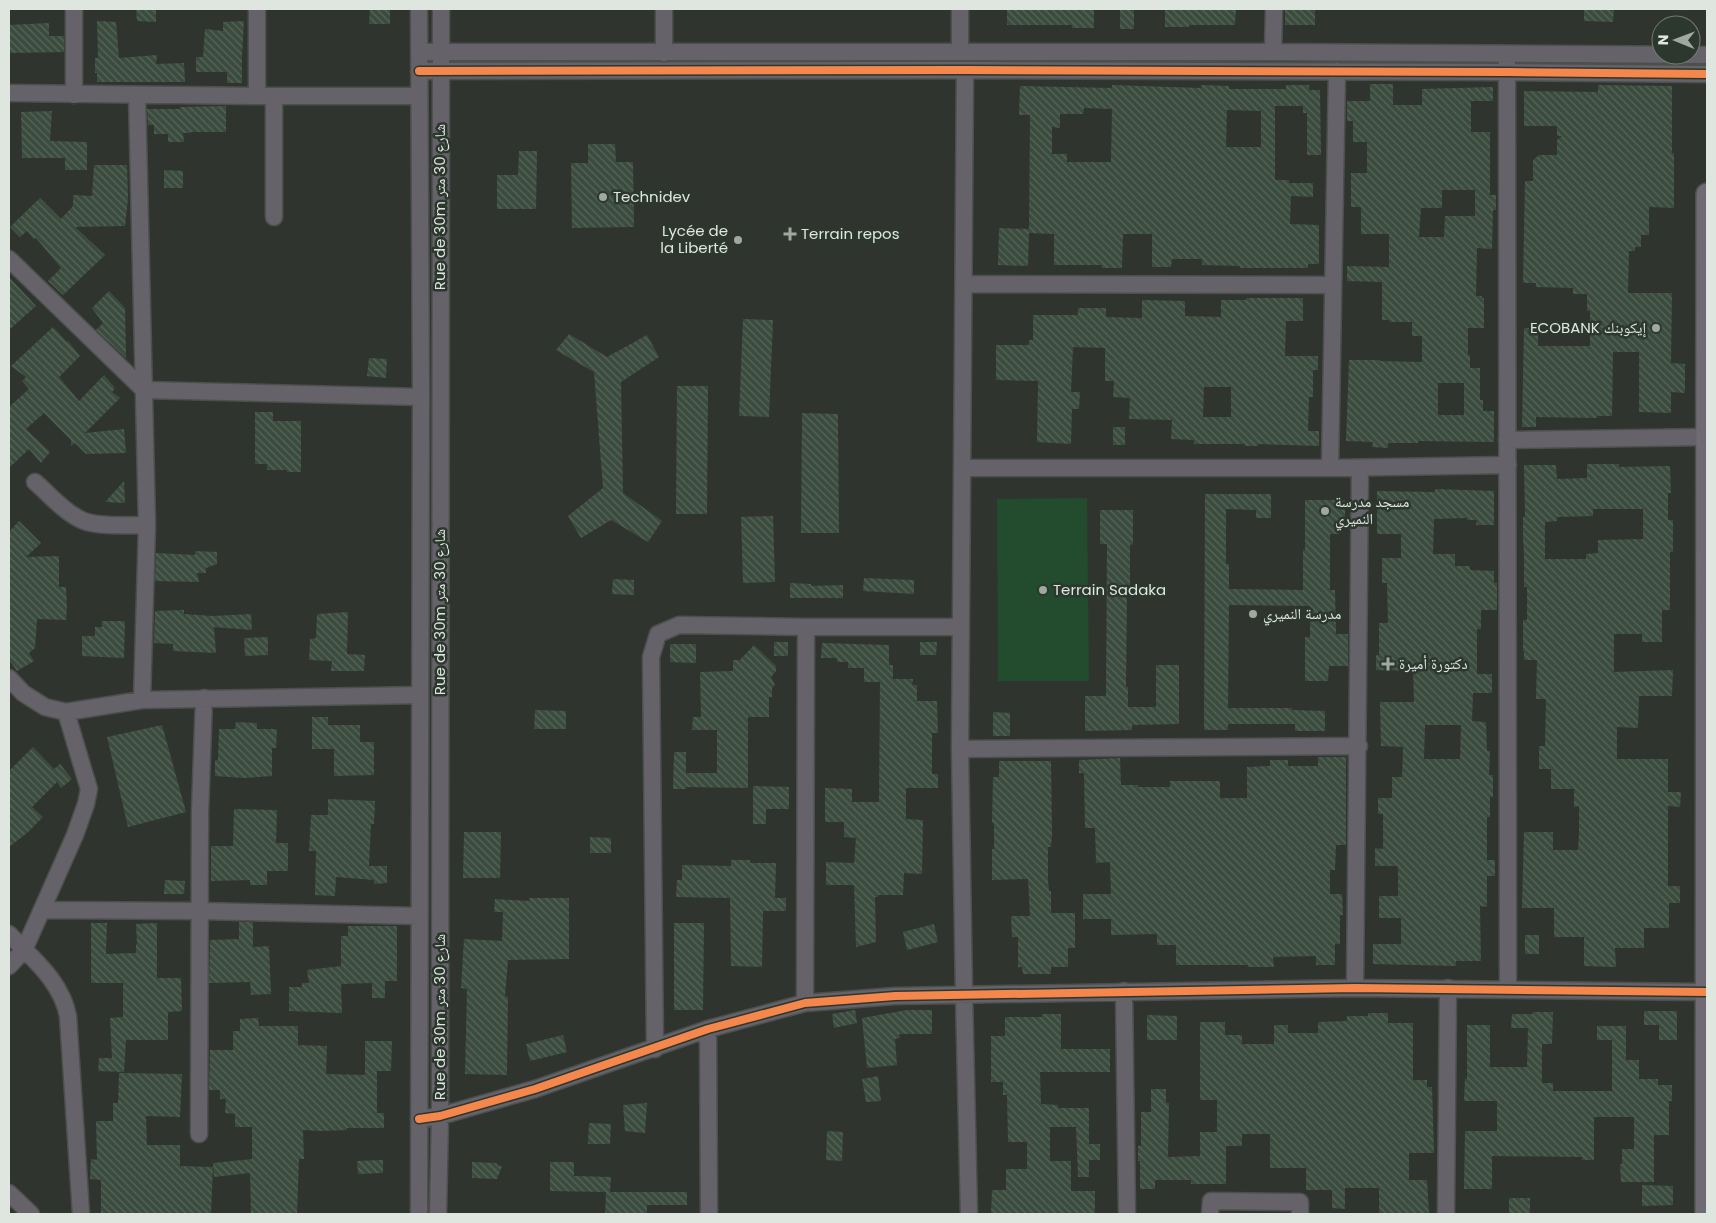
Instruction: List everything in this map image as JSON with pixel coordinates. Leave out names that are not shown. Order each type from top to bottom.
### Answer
[{"type":"main road","points":[[1706,1214],[1707,194]]},
{"type":"street","points":[[74,9],[74,95]]},
{"type":"street","points":[[257,9],[257,96]]},
{"type":"street","name":"Rue de 30m شارع 30 متر","points":[[419,9],[421,398],[419,1214]]},
{"type":"street","name":"Rue de 30m شارع 30 متر","points":[[438,1214],[440,1116],[441,9]]},
{"type":"street","points":[[664,9],[664,52]]},
{"type":"street","points":[[960,9],[960,52]]},
{"type":"street","points":[[1274,9],[1274,52]]},
{"type":"street","points":[[419,52],[1274,52],[1707,55]]},
{"type":"street","points":[[1507,55],[1508,988]]},
{"type":"street","points":[[419,71],[965,70],[1707,74]]},
{"type":"street","points":[[965,70],[960,749],[969,1214]]},
{"type":"street","points":[[1330,468],[1337,71]]},
{"type":"street","points":[[9,93],[74,95],[418,96]]},
{"type":"street","points":[[137,95],[147,525],[142,700]]},
{"type":"street","points":[[274,96],[274,217]]},
{"type":"street","points":[[9,259],[144,390],[421,398]]},
{"type":"street","points":[[964,284],[1332,285]]},
{"type":"street","points":[[1508,440],[1706,437]]},
{"type":"street","points":[[963,468],[1360,468],[1508,465]]},
{"type":"street","points":[[1355,988],[1359,746],[1360,468]]},
{"type":"street","points":[[35,482],[70,513],[84,521],[96,524],[147,525]]},
{"type":"street","points":[[655,1049],[651,657],[658,634],[679,625],[961,627]]},
{"type":"street","points":[[805,1002],[806,627]]},
{"type":"street","points":[[9,678],[23,693],[45,707],[66,712],[142,700],[420,695]]},
{"type":"street","points":[[199,1134],[200,812],[204,698]]},
{"type":"street","points":[[9,966],[24,950],[75,835],[86,804],[89,789],[66,712]]},
{"type":"street","points":[[960,749],[1359,746]]},
{"type":"street","points":[[43,910],[200,911],[419,916]]},
{"type":"street","points":[[9,934],[52,979],[65,1002],[68,1016],[81,1214]]},
{"type":"street","points":[[420,1119],[440,1116],[535,1089],[655,1049],[708,1029],[805,1002],[964,994],[1355,988],[1508,988],[1707,992]]},
{"type":"street","points":[[1446,1214],[1448,988]]},
{"type":"street","points":[[1124,991],[1127,1214]]},
{"type":"street","points":[[708,1029],[708,1214]]},
{"type":"street","points":[[9,1193],[31,1214]]},
{"type":"street","points":[[1210,1214],[1210,1201],[1300,1202],[1300,1214]]},
{"type":"green space","name":"Terrain Sadaka","points":[[1087,498],[1089,681],[998,681],[997,499]]},
{"type":"building","points":[[136,9],[156,9],[156,22],[137,21]]},
{"type":"building","points":[[370,9],[390,9],[390,24],[369,24]]},
{"type":"building","points":[[1007,9],[1094,9],[1094,28],[1072,28],[1072,25],[1007,25]]},
{"type":"building","points":[[1120,9],[1134,9],[1134,29],[1120,29]]},
{"type":"building","points":[[1165,9],[1236,9],[1235,25],[1165,27]]},
{"type":"building","points":[[1285,9],[1315,9],[1315,25],[1285,25]]},
{"type":"building","points":[[1584,9],[1614,9],[1613,22],[1584,21]]},
{"type":"building","points":[[97,21],[116,22],[119,58],[157,55],[156,64],[184,63],[185,82],[97,82],[95,58],[98,58]]},
{"type":"building","points":[[244,21],[242,83],[227,83],[227,72],[196,72],[196,57],[203,57],[205,29],[223,31],[223,22]]},
{"type":"building","points":[[49,23],[49,36],[64,36],[64,52],[9,53],[9,25]]},
{"type":"building","points":[[1370,84],[1393,84],[1393,105],[1422,105],[1422,89],[1493,87],[1493,101],[1471,101],[1471,132],[1490,132],[1490,195],[1496,195],[1496,210],[1493,210],[1492,249],[1477,248],[1476,296],[1484,298],[1484,328],[1468,328],[1468,355],[1470,355],[1470,368],[1480,368],[1480,400],[1483,400],[1483,411],[1494,411],[1494,442],[1418,441],[1418,443],[1388,443],[1388,448],[1372,447],[1373,442],[1346,441],[1349,360],[1422,362],[1422,336],[1412,336],[1412,322],[1382,320],[1382,282],[1347,281],[1347,266],[1389,267],[1389,234],[1361,234],[1361,207],[1351,207],[1351,173],[1367,173],[1367,142],[1353,142],[1353,121],[1347,121],[1347,101],[1370,101]],"holes":[[[1442,190],[1475,190],[1475,216],[1445,216],[1444,237],[1419,237],[1421,208],[1442,208]],[[1438,383],[1464,383],[1464,415],[1438,415]]]},
{"type":"building","points":[[1112,85],[1201,88],[1201,85],[1229,86],[1229,89],[1286,89],[1286,85],[1309,85],[1309,90],[1320,90],[1321,155],[1307,155],[1307,113],[1303,113],[1303,106],[1275,106],[1275,180],[1289,180],[1289,183],[1313,183],[1313,197],[1291,196],[1290,224],[1319,225],[1319,264],[1308,264],[1308,268],[1240,268],[1240,266],[1202,265],[1202,259],[1172,259],[1171,267],[1152,267],[1152,234],[1123,234],[1122,268],[1102,268],[1102,265],[1054,265],[1054,234],[1029,233],[1028,266],[998,265],[999,228],[1029,229],[1030,115],[1019,115],[1020,86],[1112,88]],"holes":[[[1084,108],[1112,109],[1111,162],[1067,162],[1067,154],[1052,154],[1052,127],[1060,128],[1060,114],[1083,114]],[[1227,110],[1261,111],[1261,147],[1226,147]]]},
{"type":"building","points":[[1598,85],[1672,86],[1674,208],[1649,207],[1649,235],[1641,235],[1641,247],[1635,247],[1635,251],[1629,251],[1628,293],[1672,293],[1671,363],[1685,364],[1685,393],[1671,392],[1671,413],[1639,412],[1639,352],[1613,352],[1612,416],[1597,416],[1597,418],[1536,417],[1536,427],[1522,427],[1524,328],[1538,328],[1538,346],[1590,346],[1590,311],[1587,311],[1587,294],[1573,294],[1573,288],[1536,287],[1536,283],[1523,283],[1525,181],[1533,181],[1533,160],[1539,155],[1557,155],[1557,140],[1562,136],[1557,136],[1557,126],[1524,126],[1524,91],[1598,92]]},
{"type":"building","points":[[226,106],[226,132],[183,133],[184,142],[168,142],[168,134],[154,134],[154,125],[148,125],[147,109]]},
{"type":"building","points":[[52,111],[50,141],[87,142],[87,170],[65,170],[65,158],[22,158],[21,112]]},
{"type":"building","points":[[588,144],[615,144],[616,162],[633,162],[634,227],[572,228],[571,163],[588,163]]},
{"type":"building","points":[[519,151],[537,151],[536,209],[497,209],[497,175],[518,175]]},
{"type":"building","points":[[94,165],[127,165],[128,198],[125,226],[75,227],[105,255],[63,295],[48,281],[61,268],[36,238],[34,239],[27,231],[20,237],[10,227],[40,198],[61,219],[73,206],[73,195],[92,196]]},
{"type":"building","points":[[164,170],[183,171],[183,188],[164,188]]},
{"type":"building","points":[[9,277],[36,306],[9,330]]},
{"type":"building","points":[[109,291],[125,308],[126,358],[96,330],[103,323],[92,308]]},
{"type":"building","points":[[1246,298],[1303,298],[1303,321],[1286,321],[1285,356],[1318,356],[1318,370],[1313,370],[1313,397],[1309,397],[1308,431],[1319,431],[1319,446],[1194,444],[1194,440],[1171,439],[1172,420],[1129,419],[1130,398],[1113,397],[1114,381],[1105,381],[1105,348],[1073,347],[1071,392],[1080,392],[1079,409],[1072,409],[1071,444],[1037,442],[1038,381],[996,380],[996,345],[1029,345],[1029,340],[1033,340],[1033,315],[1078,315],[1078,308],[1106,308],[1106,317],[1142,318],[1142,300],[1185,301],[1185,316],[1221,317],[1221,300],[1246,300]],"holes":[[[1204,387],[1231,387],[1231,417],[1203,417]]]},
{"type":"building","points":[[743,319],[773,320],[769,417],[739,416]]},
{"type":"building","points":[[53,327],[80,356],[59,377],[79,401],[104,375],[115,388],[112,392],[120,398],[85,433],[124,429],[126,453],[86,454],[75,443],[71,446],[71,440],[44,413],[26,429],[50,452],[41,463],[29,449],[9,468],[9,407],[29,389],[22,381],[26,377],[11,366]]},
{"type":"building","points":[[569,334],[607,357],[647,335],[659,357],[621,382],[623,493],[662,521],[648,542],[611,520],[581,538],[568,516],[603,488],[594,372],[556,350]]},
{"type":"building","points":[[369,358],[387,359],[386,378],[367,376]]},
{"type":"building","points":[[677,386],[708,386],[707,514],[676,514]]},
{"type":"building","points":[[255,412],[273,412],[273,421],[301,421],[301,472],[267,470],[267,464],[255,464]]},
{"type":"building","points":[[802,413],[838,414],[839,533],[801,533]]},
{"type":"building","points":[[1113,427],[1125,427],[1125,445],[1113,445]]},
{"type":"building","points":[[1587,464],[1619,464],[1619,467],[1670,466],[1671,493],[1668,493],[1668,520],[1673,520],[1673,552],[1670,552],[1670,610],[1662,610],[1662,642],[1642,642],[1642,634],[1614,634],[1614,672],[1673,670],[1672,696],[1639,696],[1638,728],[1617,727],[1617,759],[1668,759],[1668,792],[1681,792],[1680,807],[1668,806],[1668,886],[1680,886],[1680,903],[1669,903],[1669,928],[1644,928],[1644,948],[1615,948],[1616,967],[1584,966],[1584,937],[1554,937],[1554,908],[1522,908],[1524,832],[1553,832],[1553,850],[1578,850],[1579,832],[1579,806],[1574,807],[1574,789],[1551,789],[1551,769],[1539,769],[1539,746],[1545,746],[1546,699],[1536,699],[1537,660],[1524,660],[1523,651],[1523,620],[1527,620],[1527,587],[1524,587],[1523,537],[1523,517],[1525,517],[1524,465],[1556,465],[1557,479],[1587,478]],"holes":[[[1593,509],[1643,509],[1643,539],[1598,540],[1598,553],[1586,554],[1586,559],[1545,559],[1545,522],[1557,521],[1557,517],[1593,516]]]},
{"type":"building","points":[[124,481],[125,503],[105,502]]},
{"type":"building","points":[[1435,489],[1494,491],[1494,525],[1476,525],[1477,520],[1467,520],[1467,518],[1434,519],[1433,554],[1455,554],[1455,566],[1470,566],[1470,570],[1494,571],[1494,583],[1497,583],[1497,610],[1481,610],[1481,629],[1477,629],[1477,674],[1492,674],[1492,693],[1473,693],[1472,721],[1486,722],[1487,751],[1490,751],[1489,775],[1493,775],[1493,797],[1490,797],[1490,817],[1487,817],[1487,860],[1495,860],[1495,876],[1487,876],[1487,907],[1480,906],[1481,961],[1456,961],[1456,966],[1373,964],[1373,944],[1401,944],[1401,918],[1379,918],[1379,896],[1398,896],[1398,869],[1397,866],[1375,866],[1375,848],[1383,849],[1383,814],[1378,814],[1378,798],[1392,798],[1392,777],[1402,777],[1403,747],[1381,746],[1380,702],[1414,702],[1413,671],[1376,670],[1376,655],[1379,655],[1379,623],[1388,623],[1387,583],[1382,583],[1382,558],[1401,558],[1401,534],[1377,534],[1377,491],[1435,492]],"holes":[[[1425,725],[1461,725],[1460,759],[1424,759]]]},
{"type":"building","points":[[1205,494],[1271,494],[1271,518],[1256,518],[1256,510],[1226,509],[1226,564],[1229,564],[1229,589],[1303,590],[1305,500],[1345,500],[1345,523],[1340,522],[1339,534],[1330,534],[1330,590],[1335,590],[1336,634],[1348,634],[1348,666],[1329,666],[1328,681],[1305,681],[1305,637],[1310,637],[1310,606],[1229,605],[1228,708],[1292,708],[1292,710],[1325,711],[1325,731],[1295,731],[1295,724],[1228,724],[1228,730],[1204,730]]},
{"type":"building","points":[[1100,510],[1133,510],[1133,545],[1130,544],[1130,588],[1127,588],[1126,687],[1128,687],[1128,707],[1156,707],[1156,665],[1179,665],[1179,724],[1132,725],[1132,730],[1085,731],[1085,696],[1106,696],[1107,544],[1100,544]]},
{"type":"building","points":[[773,516],[775,582],[743,583],[741,517]]},
{"type":"building","points":[[19,521],[41,543],[26,557],[59,556],[59,587],[66,587],[67,608],[66,620],[37,619],[35,648],[29,653],[34,661],[17,671],[9,660],[9,532]]},
{"type":"building","points":[[195,551],[217,552],[217,564],[206,568],[206,573],[197,573],[199,582],[155,581],[156,553],[195,555]]},
{"type":"building","points":[[864,578],[914,580],[914,594],[863,591]]},
{"type":"building","points":[[613,579],[634,580],[634,595],[612,594]]},
{"type":"building","points":[[790,583],[811,584],[811,586],[843,585],[843,598],[790,598]]},
{"type":"building","points":[[184,610],[184,614],[213,616],[251,614],[252,630],[214,627],[216,653],[173,651],[173,644],[154,643],[155,611]]},
{"type":"building","points":[[348,612],[347,654],[365,655],[364,671],[331,671],[332,661],[309,660],[310,639],[316,638],[317,614]]},
{"type":"building","points":[[102,621],[125,621],[124,658],[82,656],[82,636],[95,636],[95,627],[102,627]]},
{"type":"building","points":[[268,637],[268,655],[245,656],[244,638]]},
{"type":"building","points":[[774,642],[788,642],[788,656],[774,656]]},
{"type":"building","points":[[920,642],[937,642],[936,655],[920,655]]},
{"type":"building","points":[[822,643],[889,645],[889,665],[893,665],[893,679],[913,679],[912,685],[917,685],[917,701],[937,701],[938,733],[932,733],[932,774],[938,774],[938,788],[906,788],[906,819],[923,820],[922,874],[904,873],[903,895],[878,895],[878,897],[875,897],[876,942],[856,947],[854,885],[826,885],[826,862],[854,863],[856,838],[844,837],[844,822],[825,822],[825,788],[852,789],[852,802],[879,802],[880,682],[864,682],[864,668],[848,668],[848,662],[837,662],[837,658],[821,658]]},
{"type":"building","points":[[670,644],[696,644],[696,663],[670,662]]},
{"type":"building","points":[[754,645],[776,666],[776,671],[771,677],[775,685],[772,688],[772,697],[769,697],[769,717],[748,717],[748,788],[686,787],[686,789],[673,789],[674,752],[686,752],[686,773],[717,773],[717,730],[692,730],[693,717],[701,717],[700,672],[733,671],[733,660],[740,660]]},
{"type":"building","points":[[535,710],[566,711],[566,729],[534,729]]},
{"type":"building","points":[[993,712],[1010,713],[1010,736],[993,736]]},
{"type":"building","points":[[312,717],[328,717],[328,725],[360,725],[360,742],[374,742],[374,775],[334,776],[334,749],[312,749]]},
{"type":"building","points":[[236,722],[257,723],[257,729],[277,729],[276,748],[272,748],[272,776],[244,778],[215,776],[215,760],[218,760],[219,729],[235,729]]},
{"type":"building","points":[[162,725],[186,812],[128,827],[107,737]]},
{"type":"building","points":[[33,747],[54,769],[60,764],[72,779],[61,788],[57,782],[32,807],[43,817],[9,847],[9,771]]},
{"type":"building","points":[[1318,757],[1346,757],[1346,845],[1336,845],[1335,870],[1330,870],[1330,894],[1342,894],[1343,915],[1340,915],[1340,944],[1335,944],[1335,965],[1316,965],[1316,956],[1273,957],[1274,967],[1176,965],[1176,945],[1157,945],[1157,934],[1111,935],[1111,919],[1083,919],[1083,894],[1111,894],[1110,862],[1096,863],[1095,828],[1085,828],[1084,773],[1079,773],[1079,760],[1120,758],[1121,785],[1170,787],[1170,781],[1220,781],[1220,798],[1247,798],[1247,767],[1270,766],[1270,760],[1288,760],[1288,766],[1318,766]]},
{"type":"building","points":[[999,761],[1051,761],[1052,835],[1051,847],[1048,847],[1048,880],[1049,891],[1051,891],[1051,913],[1075,913],[1075,948],[1068,948],[1068,967],[1051,967],[1051,974],[1023,974],[1022,967],[1018,967],[1018,937],[1012,937],[1011,916],[1030,916],[1028,879],[992,880],[992,849],[994,849],[994,823],[992,823],[993,777],[999,777]]},
{"type":"building","points":[[753,786],[789,787],[789,809],[766,809],[766,824],[753,824]]},
{"type":"building","points":[[328,799],[375,801],[374,824],[371,824],[369,866],[387,866],[387,883],[374,884],[374,880],[336,877],[335,896],[315,895],[316,851],[309,851],[311,815],[328,815]]},
{"type":"building","points":[[234,809],[277,810],[276,843],[288,843],[288,871],[267,871],[267,885],[250,885],[250,880],[211,881],[211,846],[233,846]]},
{"type":"building","points":[[464,832],[501,832],[500,878],[463,878]]},
{"type":"building","points":[[590,837],[611,838],[611,853],[590,853]]},
{"type":"building","points":[[731,860],[750,860],[750,863],[776,863],[775,898],[786,898],[786,911],[763,911],[762,967],[731,966],[730,898],[676,897],[677,880],[682,880],[682,865],[731,866]]},
{"type":"building","points":[[165,880],[185,881],[184,894],[164,894]]},
{"type":"building","points":[[529,898],[569,898],[569,959],[508,960],[505,996],[508,997],[507,1075],[465,1074],[467,989],[461,988],[464,939],[502,941],[503,912],[494,912],[495,899],[529,901]]},
{"type":"building","points":[[239,922],[253,922],[253,947],[269,946],[271,994],[251,995],[250,982],[209,983],[210,940],[239,939]]},
{"type":"building","points":[[91,923],[107,923],[106,954],[136,953],[136,924],[157,923],[157,978],[181,978],[182,1011],[168,1012],[168,1040],[126,1040],[124,1072],[98,1071],[99,1058],[112,1058],[110,1018],[123,1017],[123,983],[91,983]]},
{"type":"building","points":[[674,923],[704,923],[703,1010],[674,1010]]},
{"type":"building","points":[[934,924],[938,942],[907,950],[903,932]]},
{"type":"building","points":[[348,926],[397,926],[397,981],[385,981],[385,998],[372,998],[372,983],[341,984],[342,1013],[289,1011],[289,987],[302,987],[302,983],[309,983],[307,970],[341,966],[341,936],[348,936]]},
{"type":"building","points":[[1525,935],[1539,935],[1539,954],[1525,954]]},
{"type":"building","points":[[855,1010],[857,1023],[834,1028],[832,1014]]},
{"type":"building","points":[[907,1010],[932,1010],[932,1034],[899,1034],[900,1038],[895,1039],[897,1065],[867,1068],[862,1018]]},
{"type":"building","points":[[1644,1011],[1677,1011],[1677,1040],[1659,1040],[1659,1025],[1644,1025]]},
{"type":"building","points":[[1533,1012],[1553,1012],[1552,1044],[1542,1044],[1542,1083],[1553,1083],[1553,1091],[1612,1091],[1612,1040],[1597,1040],[1597,1026],[1626,1026],[1626,1060],[1639,1060],[1639,1079],[1658,1079],[1658,1085],[1672,1085],[1672,1101],[1669,1101],[1669,1135],[1654,1135],[1654,1182],[1621,1182],[1620,1164],[1622,1164],[1622,1149],[1634,1149],[1634,1117],[1594,1117],[1594,1160],[1582,1160],[1582,1157],[1492,1156],[1492,1189],[1464,1189],[1465,1131],[1497,1131],[1497,1101],[1464,1101],[1465,1079],[1467,1079],[1467,1025],[1490,1025],[1490,1067],[1527,1067],[1528,1028],[1511,1028],[1512,1014],[1533,1014]]},
{"type":"building","points":[[1368,1013],[1388,1013],[1388,1023],[1413,1023],[1413,1080],[1427,1080],[1427,1087],[1432,1087],[1434,1153],[1409,1153],[1409,1180],[1427,1180],[1429,1214],[1379,1214],[1379,1188],[1345,1188],[1345,1209],[1332,1208],[1332,1190],[1306,1190],[1306,1168],[1270,1168],[1270,1134],[1242,1134],[1242,1146],[1226,1146],[1226,1184],[1191,1184],[1191,1180],[1155,1180],[1155,1189],[1140,1189],[1138,1146],[1141,1146],[1141,1112],[1151,1112],[1151,1089],[1166,1089],[1166,1103],[1169,1103],[1168,1157],[1200,1156],[1200,1132],[1217,1132],[1217,1100],[1200,1100],[1200,1022],[1225,1022],[1225,1035],[1242,1035],[1242,1044],[1274,1044],[1274,1025],[1288,1025],[1288,1033],[1318,1033],[1318,1022],[1347,1021],[1347,1016],[1368,1016]]},
{"type":"building","points":[[1042,1014],[1061,1014],[1061,1049],[1110,1049],[1110,1072],[1040,1072],[1041,1104],[1058,1105],[1058,1108],[1089,1108],[1089,1144],[1100,1144],[1100,1160],[1089,1160],[1089,1177],[1078,1177],[1076,1127],[1050,1127],[1050,1161],[1071,1161],[1071,1191],[1095,1191],[1095,1214],[991,1214],[992,1190],[1006,1190],[1006,1169],[1027,1169],[1027,1142],[1008,1142],[1007,1095],[1003,1095],[1003,1082],[991,1082],[991,1036],[1005,1036],[1005,1017],[1042,1017]]},
{"type":"building","points":[[1147,1015],[1177,1016],[1177,1040],[1147,1040]]},
{"type":"building","points":[[258,1018],[259,1026],[298,1026],[298,1045],[327,1046],[326,1074],[365,1075],[365,1041],[392,1041],[391,1071],[377,1071],[377,1113],[384,1113],[384,1128],[303,1130],[304,1159],[299,1159],[297,1214],[251,1214],[250,1173],[214,1177],[213,1163],[252,1159],[252,1127],[235,1127],[235,1114],[225,1113],[226,1099],[220,1099],[220,1090],[209,1090],[210,1050],[233,1050],[233,1031],[240,1031],[240,1019]]},
{"type":"building","points":[[563,1035],[567,1052],[530,1061],[526,1044]]},
{"type":"building","points":[[119,1073],[182,1074],[180,1117],[146,1116],[147,1145],[180,1145],[180,1166],[213,1167],[211,1214],[101,1214],[101,1180],[90,1179],[91,1159],[97,1160],[96,1121],[113,1121],[113,1103],[118,1103]]},
{"type":"building","points":[[878,1076],[881,1101],[866,1102],[862,1079]]},
{"type":"building","points":[[647,1103],[645,1133],[625,1131],[623,1105]]},
{"type":"building","points":[[589,1123],[611,1124],[610,1144],[588,1144]]},
{"type":"building","points":[[827,1131],[843,1132],[842,1161],[826,1160]]},
{"type":"building","points":[[383,1160],[383,1173],[358,1174],[357,1161]]},
{"type":"building","points":[[472,1162],[496,1163],[502,1166],[497,1179],[472,1178]]},
{"type":"building","points":[[550,1162],[574,1162],[574,1176],[611,1177],[610,1192],[687,1192],[687,1205],[647,1205],[647,1214],[605,1214],[606,1192],[550,1191]]},
{"type":"building","points":[[1642,1185],[1673,1186],[1673,1205],[1642,1206]]},
{"type":"building","points":[[1509,1198],[1530,1198],[1530,1214],[1509,1214]]},
{"type":"cycle path","points":[[419,71],[965,70],[1707,74]]},
{"type":"cycle path","points":[[419,1119],[440,1116],[535,1089],[708,1029],[805,1003],[895,996],[1355,988],[1707,992]]},
{"type":"place","name":"Technidev","points":[[603,197]]},
{"type":"place","name":"Terrain repos","points":[[790,234]]},
{"type":"place","name":"Lycée de la Liberté","points":[[738,240]]},
{"type":"place","name":"ECOBANK إيكوبنك","points":[[1656,328]]},
{"type":"place","name":"مسجد مدرسة النميري","points":[[1325,511]]},
{"type":"place","name":"Terrain Sadaka","points":[[1043,590]]},
{"type":"place","name":"مدرسة النميري","points":[[1253,614]]},
{"type":"place","name":"دكتورة أميرة","points":[[1388,664]]}]
